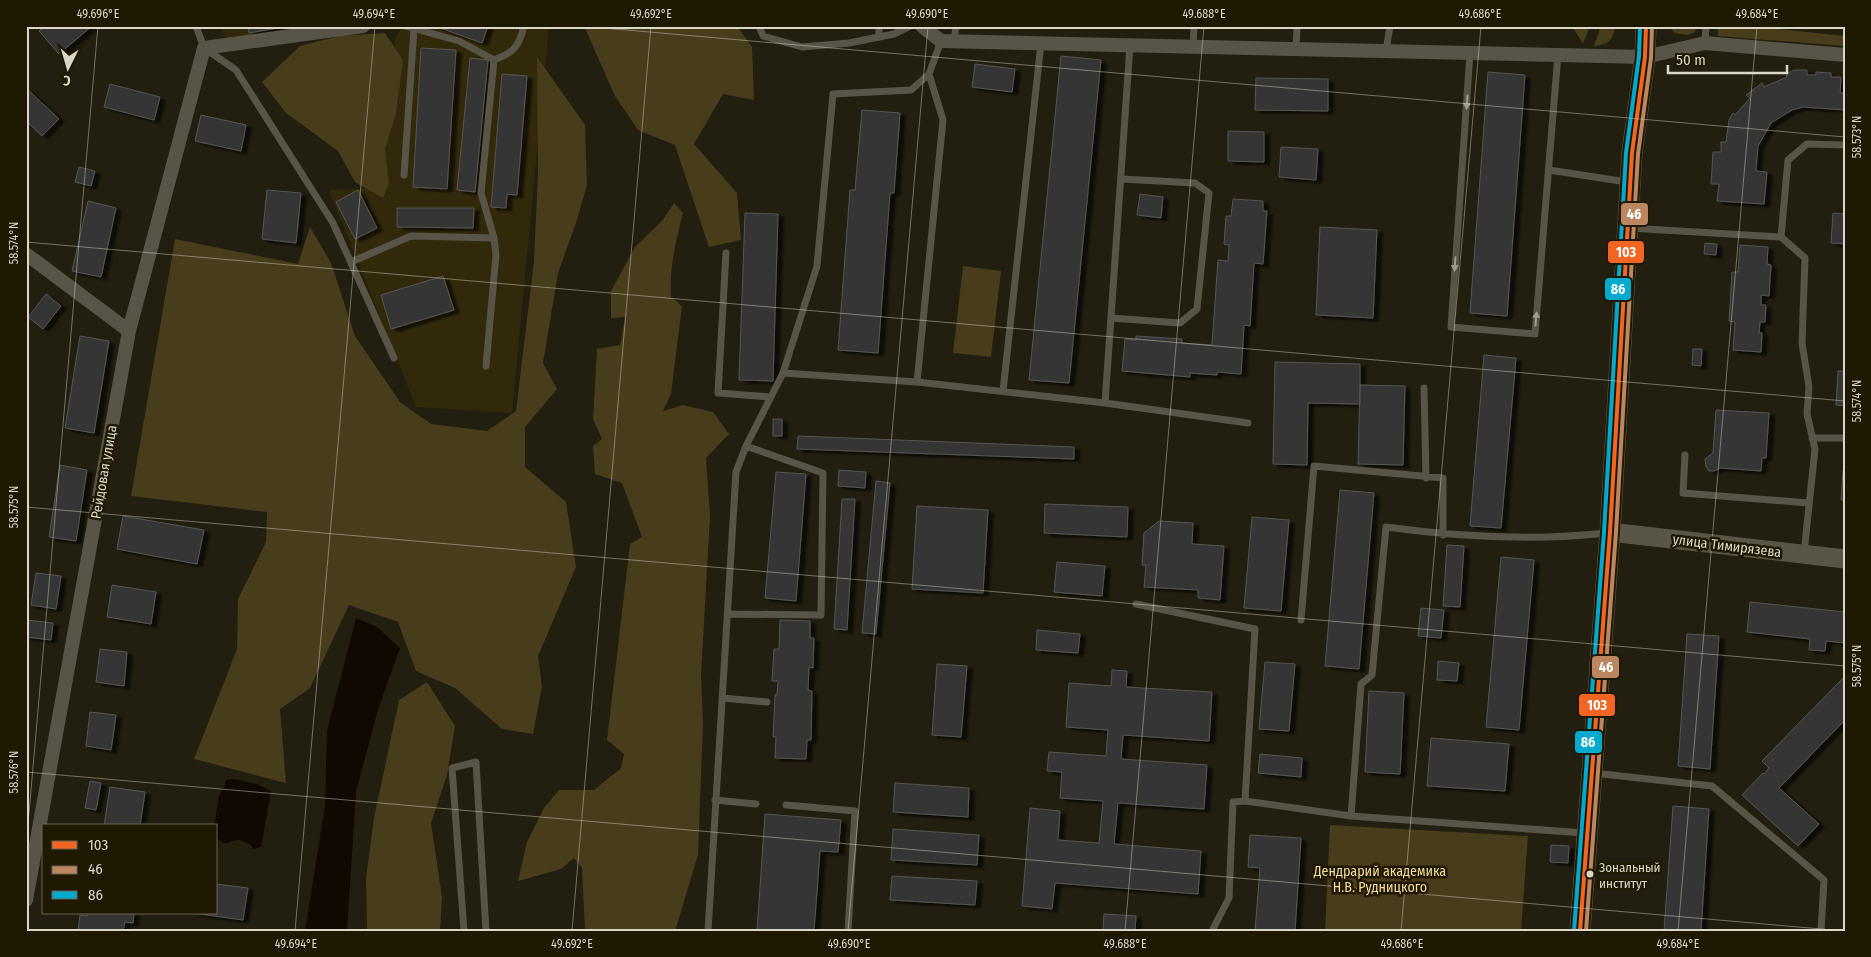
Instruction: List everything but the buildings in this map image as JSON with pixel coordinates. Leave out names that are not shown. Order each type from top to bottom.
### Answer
[{"type":"main road","points":[[1580,931],[1610,532],[1632,154],[1645,57],[1646,26]]},
{"type":"main road","name":"улица Тимирязева","points":[[1610,532],[1845,559]]},
{"type":"street","points":[[204,48],[363,26]]},
{"type":"street","points":[[922,26],[948,41],[1645,57],[1705,43],[1845,55]]},
{"type":"street","name":"Рейдовая улица","points":[[26,900],[129,331],[204,48]]},
{"type":"street","points":[[26,254],[129,331]]},
{"type":"lane","points":[[196,26],[204,48],[236,70],[333,223],[394,358]]},
{"type":"lane","points":[[405,26],[458,42],[494,60],[510,54],[522,37],[524,26]]},
{"type":"lane","points":[[759,26],[763,36],[802,47],[849,42],[894,34],[910,26]]},
{"type":"lane","points":[[878,26],[878,37]]},
{"type":"lane","points":[[708,931],[736,472],[746,446],[783,373],[817,266],[833,94],[911,90],[929,74],[956,26]]},
{"type":"lane","points":[[1193,47],[1194,26]]},
{"type":"lane","points":[[1296,49],[1297,26]]},
{"type":"lane","points":[[1386,51],[1390,26]]},
{"type":"lane","points":[[1705,43],[1706,26]]},
{"type":"lane","points":[[404,175],[414,29]]},
{"type":"lane","points":[[1004,391],[1040,43]]},
{"type":"lane","points":[[1105,403],[1130,46]]},
{"type":"lane","points":[[1470,53],[1451,327],[1535,334],[1558,54]]},
{"type":"lane","points":[[486,366],[496,255],[494,238],[481,193],[494,60]]},
{"type":"lane","points":[[918,382],[943,120],[929,74]]},
{"type":"lane","points":[[1781,237],[1788,160],[1807,144],[1845,145]]},
{"type":"lane","points":[[1549,170],[1631,183]]},
{"type":"lane","points":[[1111,318],[1180,324],[1197,309],[1209,193],[1195,183],[1121,179]]},
{"type":"lane","points":[[1628,228],[1781,237],[1805,258],[1802,343],[1809,387],[1807,414],[1815,449],[1804,555]]},
{"type":"lane","points":[[351,262],[411,236],[494,238]]},
{"type":"lane","points":[[726,253],[718,393],[770,398]]},
{"type":"lane","points":[[783,373],[918,382],[1004,391],[1248,423]]},
{"type":"lane","points":[[1424,388],[1426,478]]},
{"type":"lane","points":[[1812,438],[1845,438]]},
{"type":"lane","points":[[727,614],[821,615],[824,473],[746,446]]},
{"type":"lane","points":[[1685,455],[1683,493],[1809,503]]},
{"type":"lane","points":[[1301,620],[1314,466],[1426,478],[1443,478],[1443,535]]},
{"type":"lane","points":[[1350,816],[1362,684],[1372,675],[1386,527],[1443,535],[1495,537],[1581,536],[1610,532]]},
{"type":"lane","points":[[1136,604],[1255,629],[1245,801]]},
{"type":"lane","points":[[722,698],[767,702]]},
{"type":"lane","points":[[464,931],[452,768],[476,762],[486,931]]},
{"type":"lane","points":[[1593,773],[1712,786],[1824,880],[1821,931]]},
{"type":"lane","points":[[715,800],[756,804]]},
{"type":"lane","points":[[1212,931],[1229,898],[1233,802],[1245,801],[1350,816],[1588,833]]},
{"type":"lane","points":[[786,805],[855,811],[848,931]]},
{"type":"shaded area","points":[[222,26],[310,26],[225,39]]},
{"type":"shaded area","points":[[404,26],[549,26],[512,413],[416,407],[329,190],[382,188],[395,38]]},
{"type":"shaded area","points":[[1145,26],[1286,26],[1286,30]]},
{"type":"shaded area","points":[[356,618],[377,627],[400,648],[378,710],[356,791],[347,931],[305,931],[325,806],[327,731]]},
{"type":"shaded area","points":[[232,779],[257,784],[271,791],[261,847],[253,849],[251,845],[239,840],[223,843],[218,839],[218,824],[214,824],[219,796],[226,780]]},
{"type":"green space","points":[[584,26],[737,26],[752,47],[754,100],[723,94],[694,144],[737,193],[741,240],[709,247],[675,145],[638,130],[615,96]]},
{"type":"green space","points":[[1572,26],[1590,26],[1583,44]]},
{"type":"green space","points":[[1601,26],[1615,26],[1613,35],[1603,45],[1594,46]]},
{"type":"green space","points":[[1669,26],[1696,26],[1695,32],[1688,35],[1674,33]]},
{"type":"green space","points":[[1718,26],[1749,26],[1845,36],[1845,46],[1718,36]]},
{"type":"green space","points":[[385,33],[403,60],[396,113],[385,149],[389,183],[383,198],[355,182],[338,151],[286,113],[262,82],[300,46],[339,36]]},
{"type":"green space","points":[[537,57],[585,125],[587,185],[558,273],[543,363],[557,389],[525,427],[525,467],[566,502],[576,567],[538,656],[542,686],[533,734],[502,729],[455,688],[416,671],[398,622],[349,605],[310,688],[280,709],[286,783],[194,759],[237,649],[238,599],[266,542],[267,512],[131,496],[175,239],[298,264],[310,227],[331,263],[355,336],[400,402],[431,424],[487,431],[516,411],[534,261],[538,173]]},
{"type":"green space","points":[[674,203],[683,213],[672,265],[671,297],[682,306],[671,394],[663,411],[683,405],[713,412],[729,434],[706,458],[710,516],[701,675],[703,723],[698,855],[675,931],[585,931],[582,868],[574,858],[561,869],[518,881],[527,842],[544,808],[559,790],[594,790],[621,768],[624,754],[607,740],[630,544],[642,537],[622,483],[595,474],[593,446],[602,439],[593,419],[597,349],[620,345],[625,317],[611,318],[611,291],[635,247],[662,221]]},
{"type":"green space","points":[[963,266],[1001,271],[991,357],[953,353]]},
{"type":"green space","points":[[427,682],[455,726],[447,775],[431,823],[442,897],[440,931],[367,931],[366,878],[374,818],[399,700]]},
{"type":"green space","name":"Дендрарий академика Н.В. Рудницкого","points":[[1330,825],[1528,836],[1521,931],[1325,931]]},
{"type":"transit line","name":"86","points":[[1574,931],[1604,532],[1626,153],[1639,56],[1640,26]]},
{"type":"transit line","name":"103","points":[[1580,931],[1610,532],[1632,153],[1645,57],[1646,26]]},
{"type":"transit line","name":"46","points":[[1586,931],[1616,532],[1638,154],[1651,58],[1652,26]]},
{"type":"place","name":"Зональный институт","points":[[1590,874]]}]
